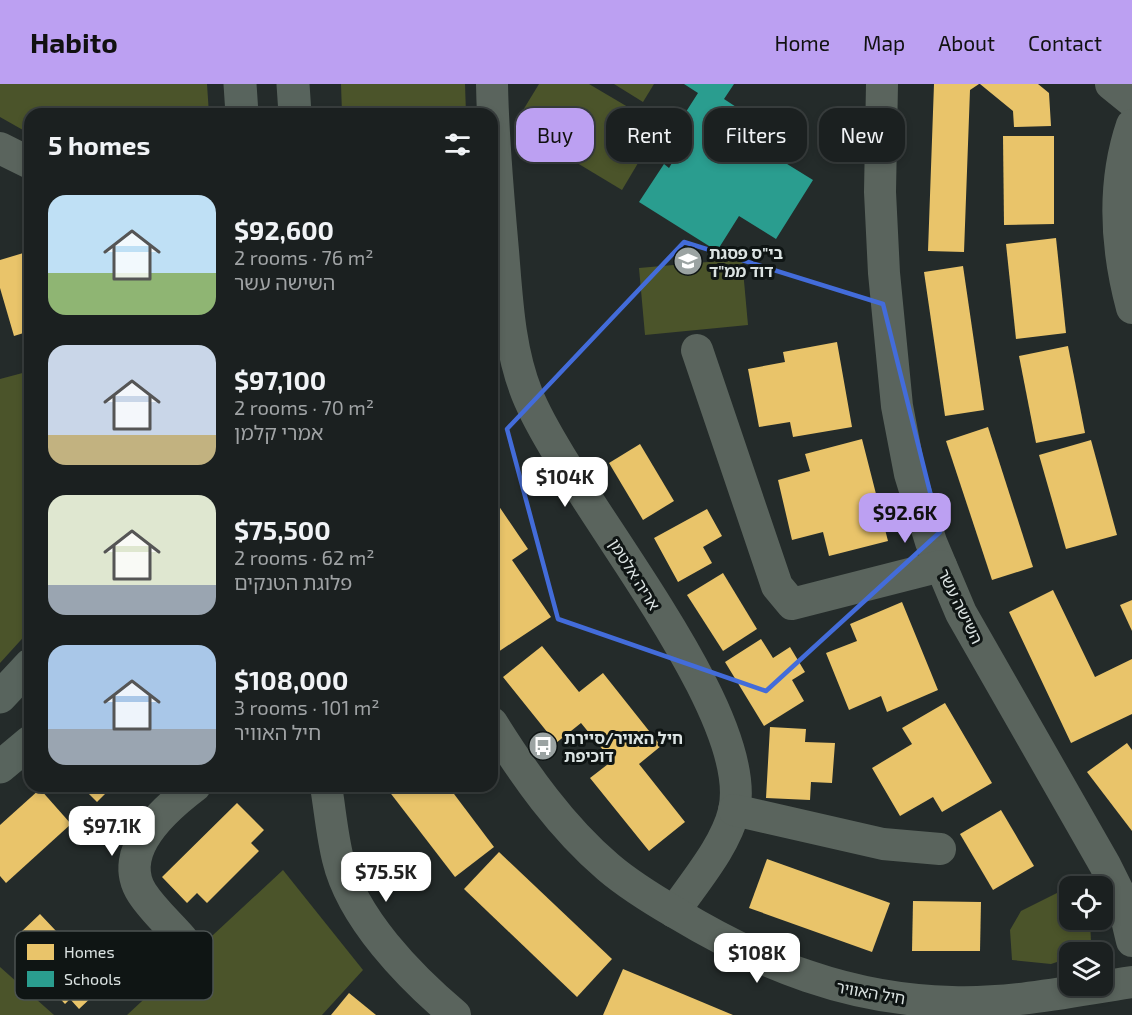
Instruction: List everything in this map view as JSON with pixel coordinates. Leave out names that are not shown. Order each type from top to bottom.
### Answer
[{"type":"main road","points":[[240,84],[242,108]]},
{"type":"main road","points":[[293,84],[295,108]]},
{"type":"main road","points":[[0,697],[24,671]]},
{"type":"main road","points":[[0,767],[24,747]]},
{"type":"street","name":"אריה אלטמן","points":[[492,84],[493,108]]},
{"type":"street","name":"השישה עשר","points":[[882,88],[880,192],[884,273],[897,406],[910,474],[931,542],[961,613],[1105,865],[1122,898],[1132,941]]},
{"type":"street","points":[[1127,100],[1120,172],[1119,249],[1132,308]]},
{"type":"street","points":[[0,148],[24,160]]},
{"type":"street","name":"אריה אלטמן","points":[[498,195],[508,317],[518,371],[528,397],[682,651],[725,734],[735,777],[734,810],[722,839],[674,912]]},
{"type":"street","points":[[697,350],[777,586],[792,604],[941,566]]},
{"type":"street","name":"חיל האוויר","points":[[498,733],[516,762],[570,829],[608,867],[712,935],[775,965],[834,986],[894,997],[951,1002],[1009,1001],[1132,982]]},
{"type":"street","points":[[175,931],[140,891],[135,869],[142,839],[164,809],[187,792]]},
{"type":"street","points":[[327,792],[338,861],[359,908],[394,955],[430,994],[455,1015]]},
{"type":"street","points":[[734,810],[883,844],[940,849]]},
{"type":"highlighted area","points":[[684,242],[883,304],[940,532],[766,691],[558,619],[507,429]]},
{"type":"green space","points":[[0,84],[207,84],[209,108],[24,108],[24,131],[0,117]]},
{"type":"green space","points":[[341,84],[465,84],[466,108],[342,108]]},
{"type":"green space","points":[[539,84],[589,84],[630,108],[606,108],[606,162],[639,162],[622,190],[575,162],[594,162],[594,108],[524,108]]},
{"type":"green space","points":[[614,84],[654,84],[643,102]]},
{"type":"green space","points":[[742,259],[748,325],[645,335],[639,268]]},
{"type":"green space","points":[[24,373],[24,637],[0,663],[0,379]]},
{"type":"green space","points":[[283,870],[363,970],[322,1015],[127,1015],[143,1000],[213,1000],[213,935]]},
{"type":"green space","points":[[1059,892],[1059,930],[1090,930],[1091,942],[1059,942],[1059,961],[1051,964],[1012,960],[1010,930],[1021,911]]},
{"type":"green space","points":[[0,967],[15,980],[15,1000],[37,1000],[54,1015],[0,1015]]},
{"type":"building: Homes","points":[[934,84],[979,84],[970,90],[964,252],[928,251]]},
{"type":"building: Homes","points":[[980,84],[1038,84],[1049,93],[1051,126],[1014,127],[1013,111]]},
{"type":"building: Homes","points":[[1003,136],[1054,136],[1054,224],[1004,225]]},
{"type":"building: Homes","points":[[1056,238],[1066,333],[1016,339],[1006,244]]},
{"type":"building: Homes","points":[[24,253],[24,333],[14,336],[0,288],[0,260]]},
{"type":"building: Homes","points":[[963,266],[984,410],[945,416],[924,272]]},
{"type":"building: Homes","points":[[837,342],[852,427],[793,437],[790,422],[759,427],[748,369],[785,362],[783,352]]},
{"type":"building: Homes","points":[[1068,346],[1085,433],[1036,443],[1019,356]]},
{"type":"building: Homes","points":[[988,427],[1033,567],[992,580],[946,441]]},
{"type":"building: Homes","points":[[862,439],[888,541],[829,556],[823,532],[792,540],[778,480],[810,471],[805,454]]},
{"type":"building: Homes","points":[[1091,440],[1117,535],[1066,549],[1039,455]]},
{"type":"building: Homes","points":[[640,444],[674,501],[643,520],[609,463]]},
{"type":"building: Homes","points":[[498,505],[528,549],[512,560],[551,617],[498,652]]},
{"type":"building: Homes","points":[[707,509],[722,536],[703,547],[712,563],[678,582],[654,538]]},
{"type":"building: Homes","points":[[723,573],[757,629],[723,651],[687,595]]},
{"type":"building: Homes","points":[[1053,590],[1095,677],[1132,659],[1132,714],[1071,743],[1009,612]]},
{"type":"building: Homes","points":[[1132,600],[1132,631],[1120,605]]},
{"type":"building: Homes","points":[[902,602],[938,690],[887,712],[881,696],[849,710],[826,653],[857,641],[850,624]]},
{"type":"building: Homes","points":[[761,639],[773,658],[790,647],[805,672],[792,680],[804,701],[764,726],[725,662]]},
{"type":"building: Homes","points":[[542,646],[579,692],[603,673],[661,746],[639,764],[685,822],[649,851],[590,778],[612,761],[581,723],[556,743],[503,677]]},
{"type":"building: Homes","points":[[945,703],[992,783],[942,812],[933,797],[900,816],[872,768],[912,744],[902,728]]},
{"type":"building: Homes","points":[[770,727],[806,729],[805,742],[835,743],[832,783],[811,782],[810,800],[766,798]]},
{"type":"building: Homes","points":[[1127,743],[1132,750],[1132,831],[1087,772]]},
{"type":"building: Homes","points":[[37,792],[43,792],[71,824],[6,883],[0,876],[0,825]]},
{"type":"building: Homes","points":[[87,792],[107,792],[97,802]]},
{"type":"building: Homes","points":[[390,792],[453,792],[494,847],[455,877]]},
{"type":"building: Homes","points":[[237,803],[264,830],[251,843],[259,851],[207,903],[197,893],[187,903],[162,877]]},
{"type":"building: Homes","points":[[1001,810],[1034,866],[993,890],[960,834]]},
{"type":"building: Homes","points":[[499,852],[612,959],[577,997],[464,889]]},
{"type":"building: Homes","points":[[767,859],[890,903],[872,952],[749,908]]},
{"type":"building: Homes","points":[[913,901],[981,902],[980,951],[912,951]]},
{"type":"building: Homes","points":[[40,914],[56,931],[22,931]]},
{"type":"building: Homes","points":[[623,969],[733,1015],[603,1015]]},
{"type":"building: Homes","points":[[349,993],[376,1015],[331,1015]]},
{"type":"building: Homes","points":[[71,1000],[89,1000],[79,1009]]},
{"type":"building: Schools","points":[[684,84],[734,84],[724,99],[738,108],[704,108],[704,162],[784,162],[813,180],[776,239],[739,216],[717,251],[639,202],[664,164],[669,168],[673,162],[692,162],[692,108],[688,108],[698,93]]},
{"type":"place","name":"בי\"ס פסגת דוד ממ\"ד","points":[[688,261]]},
{"type":"place","name":"חיל האויר/סיירת דוכיפת","points":[[543,746]]}]
